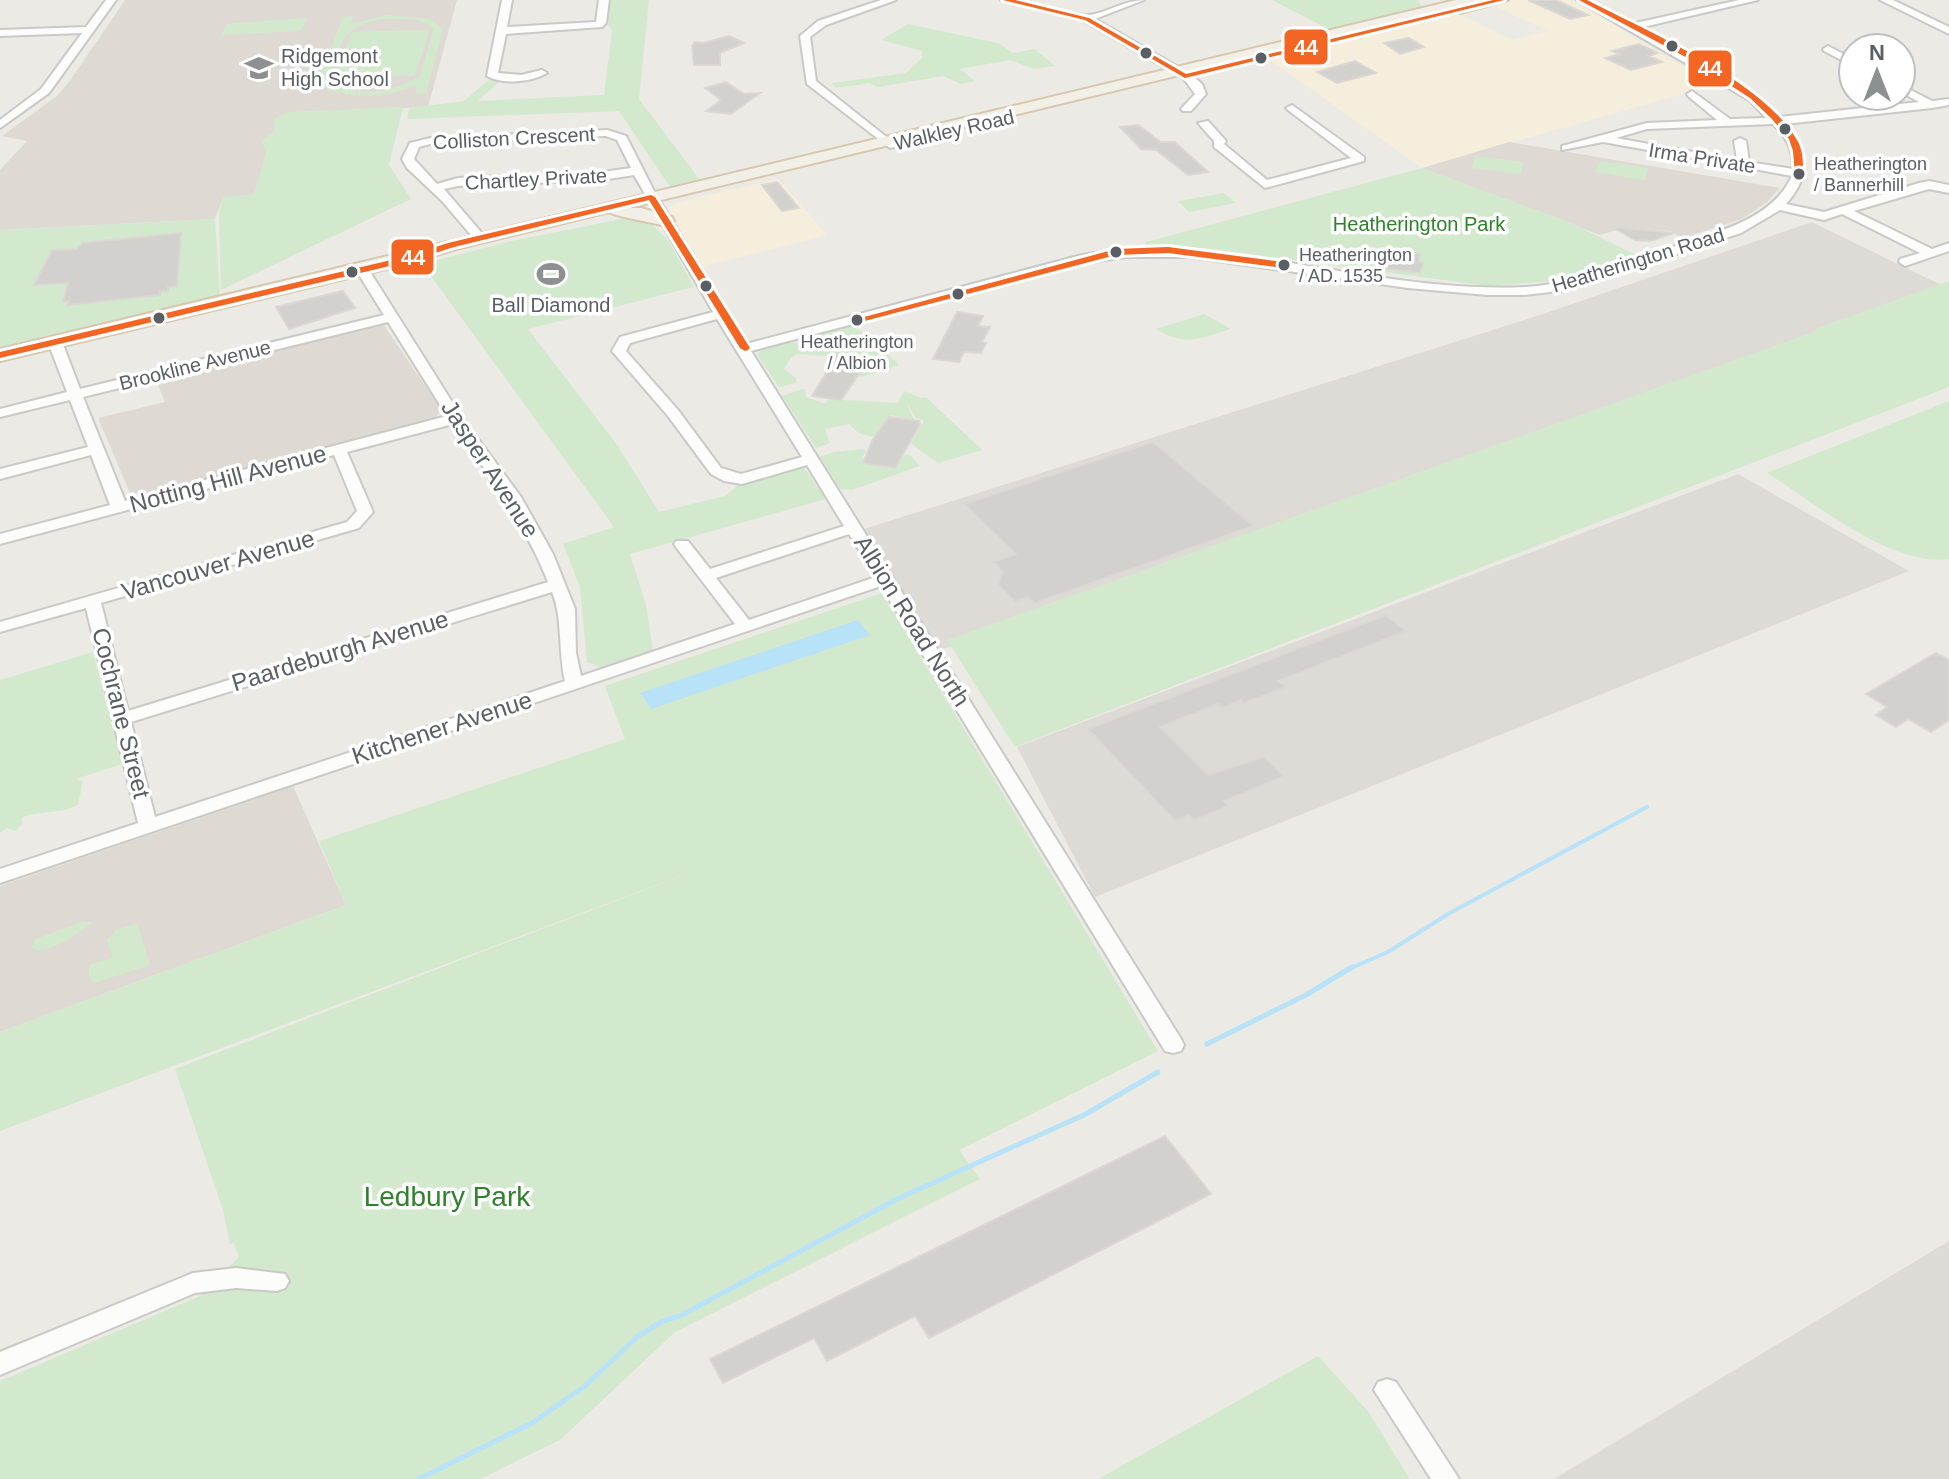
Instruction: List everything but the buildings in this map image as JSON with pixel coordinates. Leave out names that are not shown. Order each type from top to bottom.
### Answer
[{"type":"main road","name":"Walkley Road","points":[[1180,73],[1256,51],[1473,0]]},
{"type":"main road","name":"Walkley Road","points":[[0,355],[362,270],[480,238],[1501,0]]},
{"type":"main road","name":"Walkley Road","points":[[407,259],[457,251],[617,212],[653,200]]},
{"type":"main road","points":[[617,212],[641,213],[666,221]]},
{"type":"street","points":[[0,125],[45,91],[111,0]]},
{"type":"street","points":[[507,0],[492,76],[521,78],[542,73]]},
{"type":"street","points":[[500,31],[598,25],[601,23],[604,0]]},
{"type":"street","points":[[886,142],[811,82],[805,36],[822,23],[891,0]]},
{"type":"street","points":[[1006,0],[1087,19],[1180,73],[1198,86],[1201,94],[1187,109],[1190,117],[1204,123],[1220,141],[1218,145],[1265,184],[1360,159],[1292,108]]},
{"type":"street","points":[[1087,19],[1139,0]]},
{"type":"street","points":[[1582,0],[1736,86],[1779,121],[1796,146],[1799,174]]},
{"type":"street","points":[[1631,27],[1753,0]]},
{"type":"street","points":[[1885,0],[1949,31]]},
{"type":"street","points":[[0,33],[91,30]]},
{"type":"street","points":[[1828,49],[1837,54]]},
{"type":"street","points":[[1692,94],[1727,122]]},
{"type":"street","points":[[1917,97],[1932,105]]},
{"type":"street","points":[[1566,148],[1647,126],[1779,121],[1949,102]]},
{"type":"street","name":"Colliston Crescent","points":[[480,238],[411,166],[408,159],[412,148],[419,143],[607,133],[622,138],[653,200]]},
{"type":"street","name":"Irma Private","points":[[1606,139],[1799,174]]},
{"type":"street","points":[[1740,141],[1743,164]]},
{"type":"street","name":"Chartley Private","points":[[435,188],[458,182],[602,176],[637,171]]},
{"type":"street","name":"Heatherington Road","points":[[745,348],[1083,259],[1139,250],[1192,252],[1469,291],[1562,287],[1715,238],[1754,222],[1778,206],[1791,192],[1799,174]]},
{"type":"street","points":[[1778,206],[1813,216],[1845,211],[1929,185],[1949,189]]},
{"type":"street","name":"Albion Road North","points":[[653,200],[884,580],[996,754],[1173,1045]]},
{"type":"street","points":[[1845,211],[1931,253]]},
{"type":"street","points":[[1905,262],[1949,247]]},
{"type":"street","name":"Jasper Avenue","points":[[362,270],[457,418],[513,497],[545,554],[567,609],[567,653],[574,684]]},
{"type":"street","points":[[721,314],[625,340],[619,351],[673,413],[716,471],[729,478],[742,479],[810,459]]},
{"type":"street","name":"Brookline Avenue","points":[[0,413],[391,317]]},
{"type":"street","points":[[55,342],[119,507]]},
{"type":"street","name":"Notting Hill Avenue","points":[[0,539],[457,418]]},
{"type":"street","points":[[0,474],[97,449]]},
{"type":"street","name":"Vancouver Avenue","points":[[0,627],[353,525],[365,512],[339,450]]},
{"type":"street","points":[[706,576],[853,528]]},
{"type":"street","points":[[682,544],[745,626]]},
{"type":"street","name":"Kitchener Avenue","points":[[0,876],[884,580]]},
{"type":"street","name":"Paardeburgh Avenue","points":[[124,718],[557,585]]},
{"type":"street","name":"Cochrane Street","points":[[92,600],[124,718],[148,826]]},
{"type":"street","points":[[0,1364],[193,1283],[236,1278],[277,1281]]},
{"type":"street","points":[[1387,1390],[1446,1479]]},
{"type":"shaded area","points":[[125,0],[457,0],[428,107],[287,113],[253,200],[221,203],[215,219],[0,230],[0,170],[27,141],[2,136],[57,96]]},
{"type":"shaded area","points":[[1513,0],[1572,0],[1714,85],[1422,168],[1266,57],[1458,13],[1512,40],[1548,31],[1492,5]]},
{"type":"shaded area","points":[[1509,142],[1780,188],[1767,202],[1742,219],[1683,238],[1670,231],[1624,228],[1600,235],[1422,168]]},
{"type":"shaded area","points":[[778,179],[827,235],[704,266],[669,214],[669,208],[675,203]]},
{"type":"shaded area","points":[[1812,222],[1947,288],[935,652],[861,530],[1540,315]]},
{"type":"shaded area","points":[[383,324],[442,410],[435,418],[143,496],[130,493],[98,418],[165,402],[155,378]]},
{"type":"shaded area","points":[[1738,474],[1909,571],[1095,897],[1017,747]]},
{"type":"shaded area","points":[[293,786],[346,905],[0,1032],[0,886]]},
{"type":"shaded area","points":[[1949,1241],[1949,1479],[1554,1479]]},
{"type":"green space","points":[[610,0],[649,0],[639,99],[700,180],[670,187],[619,111],[407,119],[409,108],[464,101],[490,79],[501,80],[478,101],[604,95],[612,30],[608,25]]},
{"type":"green space","points":[[1272,0],[1418,0],[1423,9],[1330,30]]},
{"type":"green space","points":[[388,15],[430,19],[443,29],[426,93],[416,94],[417,85],[370,95],[346,94],[322,87],[321,73],[343,17],[353,16],[351,24]],"holes":[[[381,19],[416,19],[434,28],[420,76],[400,86],[379,91],[357,91],[335,86],[329,78],[340,45],[350,32]]]},
{"type":"green space","points":[[307,18],[301,31],[221,35],[227,24]]},
{"type":"green space","points":[[908,24],[998,43],[1013,53],[1035,49],[1055,66],[1034,69],[1010,60],[960,69],[975,81],[961,84],[943,76],[878,87],[869,83],[836,88],[832,83],[906,73],[922,58],[922,51],[881,40]]},
{"type":"green space","points":[[430,30],[415,75],[334,78],[352,32]]},
{"type":"green space","points":[[403,107],[389,165],[411,199],[221,290],[219,213],[223,197],[254,194],[266,153],[262,141],[275,131],[274,119],[287,112]]},
{"type":"green space","points":[[1475,156],[1523,162],[1521,174],[1472,168]]},
{"type":"green space","points":[[1600,161],[1648,168],[1644,180],[1595,172]]},
{"type":"green space","name":"Heatherington Park","points":[[1422,168],[1569,222],[1636,255],[1553,281],[1488,286],[1205,248],[1146,245],[1146,242]]},
{"type":"green space","points":[[1224,193],[1236,203],[1189,212],[1178,201]]},
{"type":"green space","points":[[642,215],[668,240],[694,287],[528,329],[618,446],[659,512],[725,496],[739,484],[804,468],[826,499],[630,554],[646,605],[653,651],[600,667],[587,662],[580,587],[563,544],[614,527],[422,264],[507,242]]},
{"type":"green space","points":[[215,219],[220,295],[0,347],[0,230]]},
{"type":"green space","points":[[1949,281],[1949,387],[1015,747],[947,640],[1814,332],[1817,328]]},
{"type":"green space","points":[[1204,314],[1231,329],[1201,338],[1184,339],[1156,329]]},
{"type":"green space","points":[[853,326],[874,340],[899,365],[862,377],[859,376],[866,358],[798,354],[784,369],[797,379],[796,383],[779,387],[757,355],[769,346],[815,341],[812,337]]},
{"type":"green space","points":[[805,389],[806,397],[826,404],[828,399],[898,403],[904,391],[926,397],[982,450],[938,463],[911,444],[924,420],[916,418],[907,403],[914,420],[890,415],[876,436],[861,434],[849,424],[825,429],[830,443],[816,448],[782,396]]},
{"type":"green space","points":[[1949,401],[1949,559],[1926,559],[1879,543],[1830,516],[1767,473]]},
{"type":"green space","points":[[863,449],[866,452],[862,457],[864,463],[894,468],[909,454],[920,466],[852,490],[840,489],[820,457],[833,452]]},
{"type":"green space","name":"Ledbury Park","points":[[882,593],[1158,1051],[959,1150],[980,1179],[675,1332],[560,1440],[480,1479],[0,1479],[0,1381],[200,1296],[239,1257],[234,1243],[230,1244],[223,1210],[175,1069],[726,859],[0,1131],[0,1032],[346,905],[319,841],[625,739],[605,686]]},
{"type":"green space","points":[[93,652],[122,764],[76,779],[83,781],[78,805],[22,817],[22,824],[15,831],[7,828],[0,833],[0,680]]},
{"type":"green space","points":[[81,922],[92,922],[54,946],[38,950],[31,948],[36,939]]},
{"type":"green space","points":[[137,923],[150,965],[94,983],[89,978],[89,965],[113,957],[107,940],[116,930]]},
{"type":"green space","points":[[1318,1356],[1367,1410],[1410,1479],[1098,1479]]},
{"type":"water","points":[[858,620],[870,635],[651,709],[640,693]]},
{"type":"waterway","points":[[1349,969],[1388,952],[1448,914],[1647,807]]},
{"type":"waterway","points":[[1207,1044],[1306,995],[1352,967]]},
{"type":"waterway","points":[[419,1479],[532,1423],[585,1386],[638,1336],[663,1321],[680,1316],[897,1199],[1086,1114],[1158,1072]]},
{"type":"transit line","name":"44","points":[[1006,0],[1087,19],[1185,76],[1501,0]]},
{"type":"transit line","name":"44","points":[[1582,0],[1696,60],[1752,97],[1775,117],[1792,138],[1799,160],[1799,174]]},
{"type":"transit line","name":"44","points":[[0,355],[407,259],[451,245],[651,197],[745,348]]},
{"type":"transit line","name":"44","points":[[857,320],[1116,252],[1168,250],[1284,265]]},
{"type":"place","name":"Ridgemont High School","points":[[259,68]]},
{"type":"place","name":"Heatherington / Bannerhill","points":[[1799,174]]},
{"type":"place","name":"Heatherington / AD. 1535","points":[[1284,265]]},
{"type":"place","name":"Ball Diamond","points":[[551,274]]},
{"type":"place","name":"Heatherington / Albion","points":[[857,320]]}]
